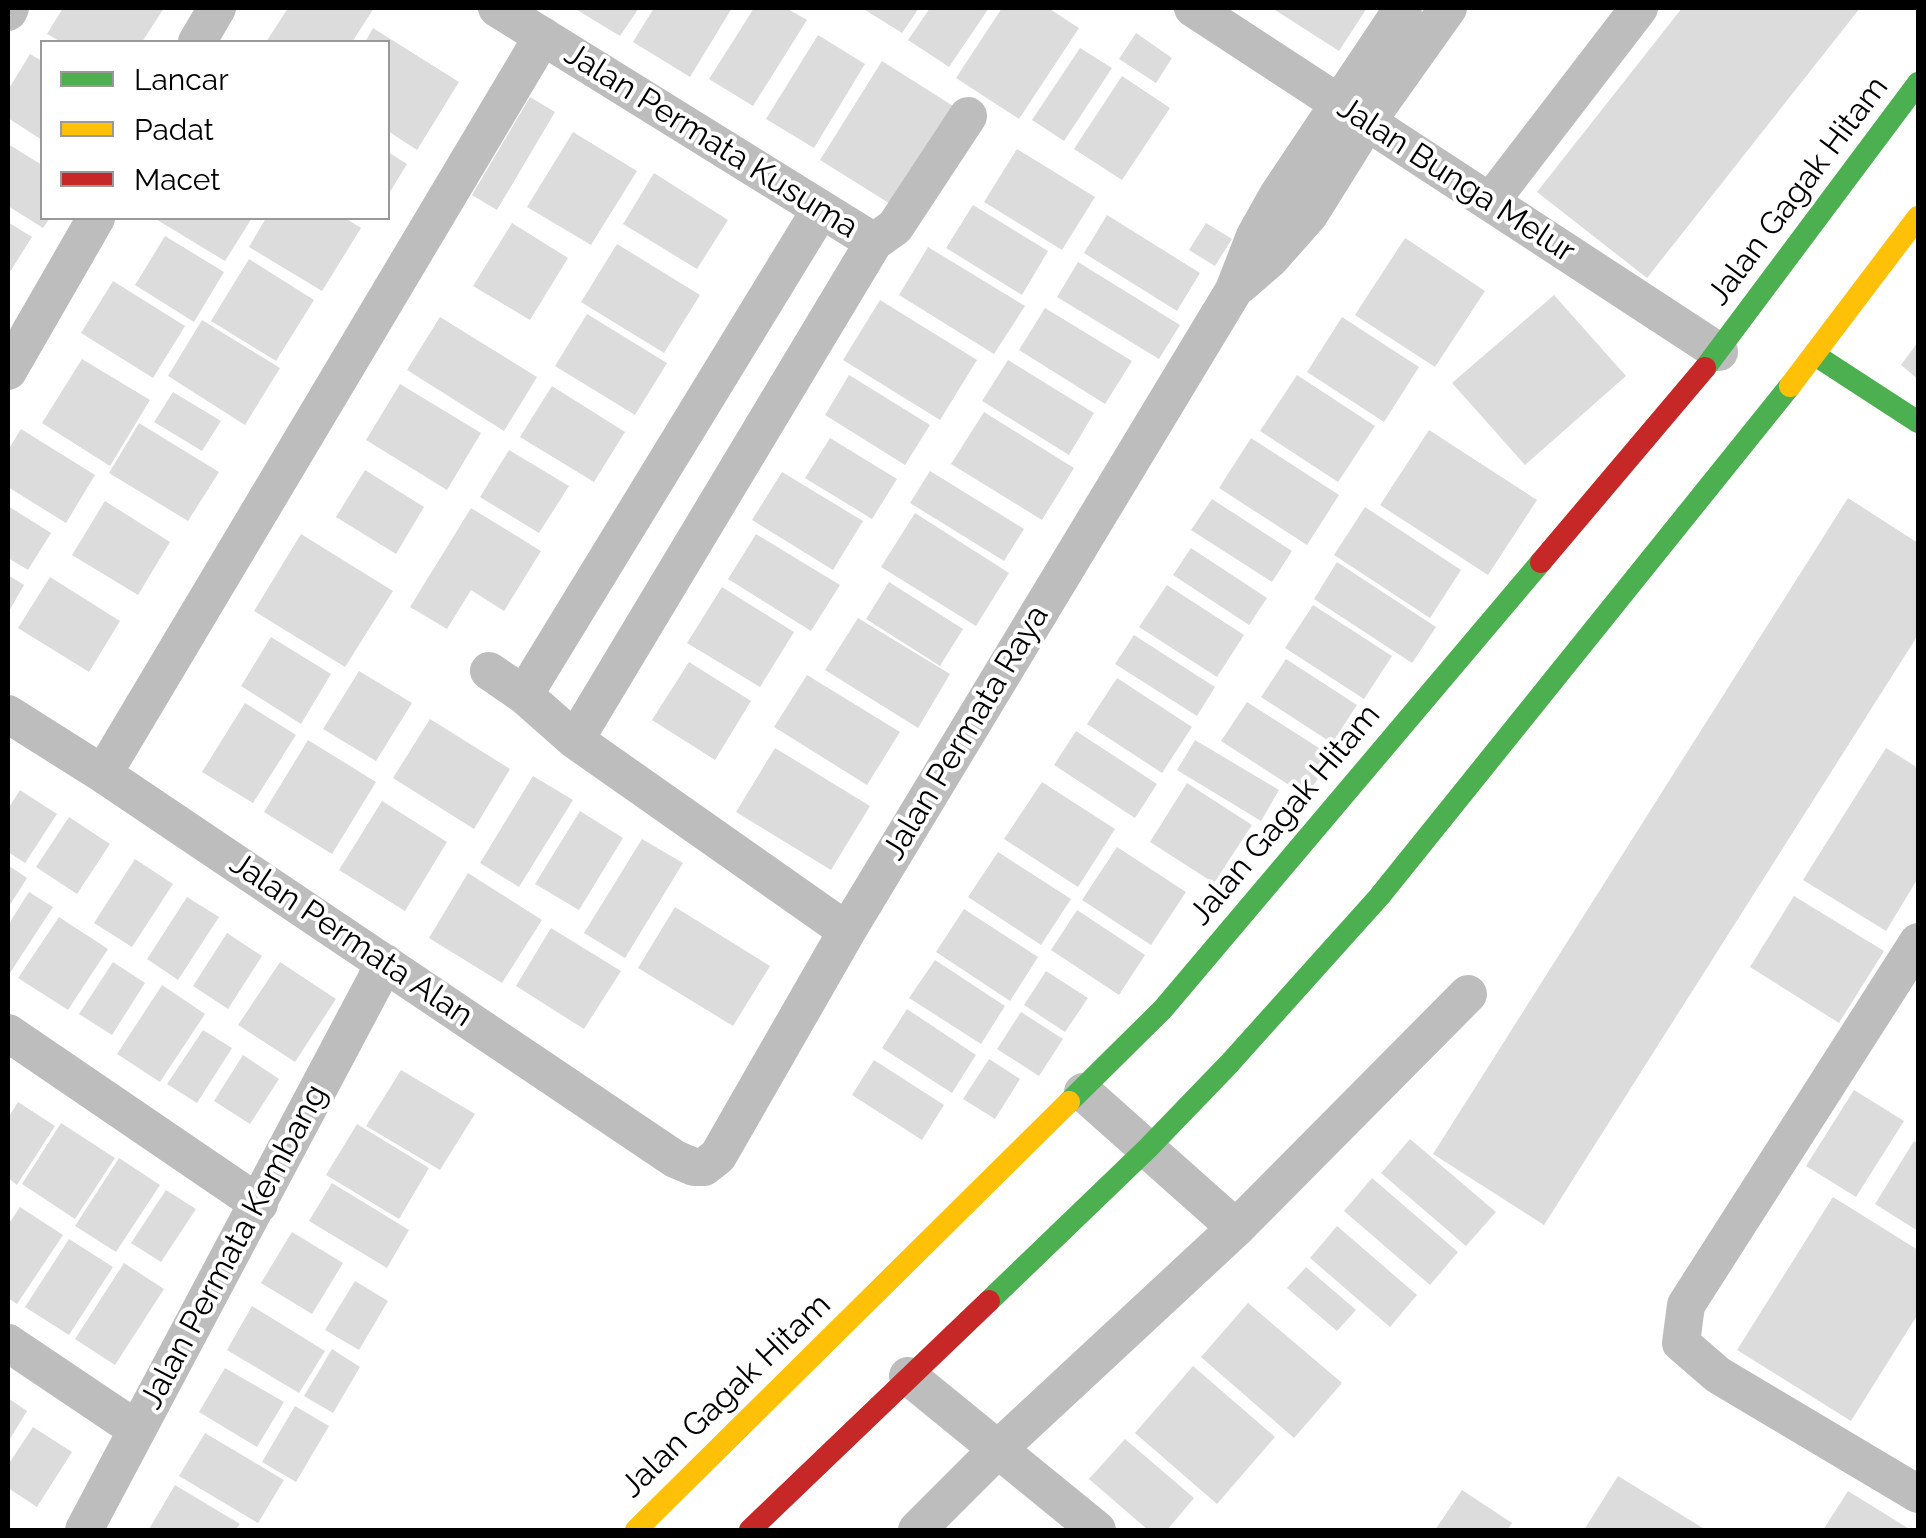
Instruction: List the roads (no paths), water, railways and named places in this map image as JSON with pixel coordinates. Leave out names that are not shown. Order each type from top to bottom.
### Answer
[{"type":"main road","name":"Jalan Gagak Hitam","points":[[636,1530],[1163,1009],[1719,352],[1918,83]]},
{"type":"main road","points":[[750,1530],[1148,1148],[1379,896],[1815,355],[1918,217]]},
{"type":"main road","points":[[1815,355],[1918,422]]},
{"type":"street","points":[[198,40],[217,8]]},
{"type":"street","name":"Jalan Permata Kusuma","points":[[497,8],[874,242]]},
{"type":"street","name":"Jalan Bunga Melur","points":[[1193,8],[1719,352]]},
{"type":"street","name":"Jalan Permata Raya","points":[[1353,113],[1403,8]]},
{"type":"street","name":"Jalan Permata Raya","points":[[694,1167],[704,1167],[718,1156],[847,931],[1234,290],[1262,222],[1448,8]]},
{"type":"street","points":[[1490,202],[1639,8]]},
{"type":"street","points":[[103,774],[544,36]]},
{"type":"street","points":[[576,740],[874,242],[894,228],[968,116]]},
{"type":"street","points":[[524,695],[820,209]]},
{"type":"street","points":[[8,371],[95,220]]},
{"type":"street","points":[[489,672],[524,695],[576,740],[847,931]]},
{"type":"street","name":"Jalan Permata Alan","points":[[8,714],[675,1160],[694,1167]]},
{"type":"street","points":[[1918,942],[1686,1305],[1682,1343],[1718,1375],[1918,1494]]},
{"type":"street","name":"Jalan Permata Kembang","points":[[84,1530],[385,963]]},
{"type":"street","points":[[917,1530],[1236,1228],[1468,994]]},
{"type":"street","points":[[8,1033],[259,1204]]},
{"type":"street","points":[[1082,1092],[1236,1228]]},
{"type":"street","points":[[8,1343],[136,1430]]},
{"type":"street","points":[[908,1376],[1097,1530]]}]
